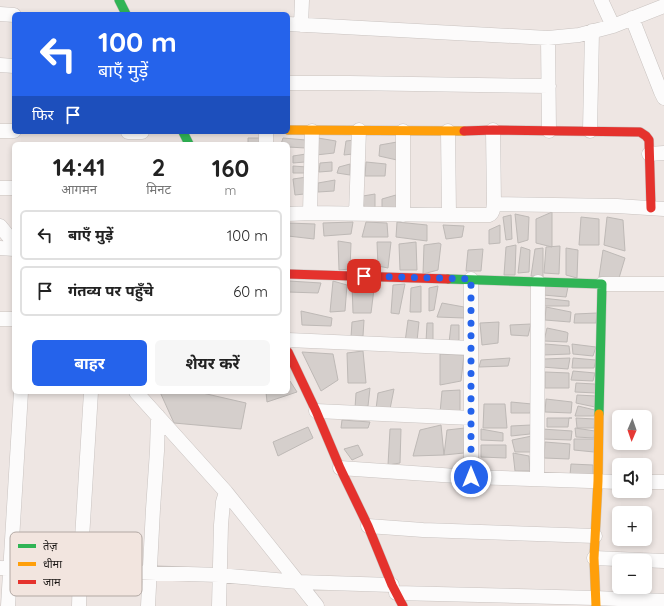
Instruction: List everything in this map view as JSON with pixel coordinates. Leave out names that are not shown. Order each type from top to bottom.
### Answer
[{"type":"street","points":[[119,0],[125,12]]},
{"type":"street","points":[[302,0],[295,24],[548,38],[579,34],[613,26],[664,6]]},
{"type":"street","points":[[601,0],[613,26]]},
{"type":"street","points":[[0,14],[12,15]]},
{"type":"street","points":[[632,18],[664,98]]},
{"type":"street","points":[[590,132],[592,31]]},
{"type":"street","points":[[548,38],[549,131]]},
{"type":"street","points":[[0,65],[12,66]]},
{"type":"street","points":[[290,83],[549,86]]},
{"type":"street","points":[[290,130],[640,132],[647,136],[649,140],[649,154],[658,209],[617,206],[494,204]]},
{"type":"street","points":[[310,213],[312,130]]},
{"type":"street","points":[[356,214],[359,130]]},
{"type":"street","points":[[290,214],[489,215],[493,211],[494,204],[493,130]]},
{"type":"street","points":[[0,131],[12,131]]},
{"type":"street","points":[[402,215],[404,131]]},
{"type":"street","points":[[448,131],[449,215]]},
{"type":"street","points":[[649,154],[664,153]]},
{"type":"street","points":[[0,188],[12,188]]},
{"type":"street","points":[[0,226],[12,241]]},
{"type":"street","points":[[0,248],[12,249]]},
{"type":"street","points":[[290,274],[602,284],[664,284]]},
{"type":"street","points":[[471,279],[471,477]]},
{"type":"street","points":[[537,479],[538,282]]},
{"type":"street","points":[[596,602],[594,558],[598,481],[602,284]]},
{"type":"street","points":[[0,319],[12,319]]},
{"type":"street","points":[[290,340],[471,348]]},
{"type":"street","points":[[290,356],[403,606]]},
{"type":"street","points":[[8,606],[5,568],[21,394]]},
{"type":"street","points":[[82,532],[91,394]]},
{"type":"street","points":[[138,394],[226,492],[317,606]]},
{"type":"street","points":[[316,411],[471,418]]},
{"type":"street","points":[[148,606],[158,416]]},
{"type":"street","points":[[340,468],[471,477],[612,482]]},
{"type":"street","points":[[652,482],[664,482]]},
{"type":"street","points":[[219,606],[221,525],[223,502],[226,492]]},
{"type":"street","points":[[368,526],[423,530],[595,536]]},
{"type":"street","points":[[594,558],[664,561]]},
{"type":"street","points":[[142,572],[219,575],[394,589],[596,602],[664,602]]},
{"type":"street","points":[[79,596],[79,606]]},
{"type":"building","points":[[248,138],[261,138],[261,142],[248,142]]},
{"type":"building","points":[[283,138],[306,140],[306,148],[290,147],[290,142],[282,142]]},
{"type":"building","points":[[318,138],[336,141],[334,153],[316,155]]},
{"type":"building","points":[[355,140],[353,154],[344,155],[346,141]]},
{"type":"building","points":[[397,142],[397,160],[379,156],[380,145]]},
{"type":"building","points":[[306,154],[305,162],[293,163],[293,156]]},
{"type":"building","points":[[332,162],[332,171],[319,172],[320,163]]},
{"type":"building","points":[[366,162],[386,164],[385,176],[365,176]]},
{"type":"building","points":[[350,164],[350,175],[337,173],[339,167]]},
{"type":"building","points":[[293,166],[307,167],[307,173],[293,173]]},
{"type":"building","points":[[307,177],[304,194],[295,195],[293,179]]},
{"type":"building","points":[[335,180],[334,191],[318,192],[318,183]]},
{"type":"building","points":[[375,194],[375,210],[364,210],[363,196]]},
{"type":"building","points":[[396,195],[397,211],[382,212],[382,199]]},
{"type":"building","points":[[552,212],[552,247],[536,243],[536,219]]},
{"type":"building","points":[[515,214],[529,217],[528,240],[518,243]]},
{"type":"building","points":[[511,215],[512,239],[506,240],[503,217]]},
{"type":"building","points":[[581,217],[599,219],[599,245],[579,245]]},
{"type":"building","points":[[607,217],[623,220],[625,251],[604,245]]},
{"type":"building","points":[[353,222],[351,234],[324,236],[323,223]]},
{"type":"building","points":[[366,222],[387,223],[388,237],[362,237]]},
{"type":"building","points":[[397,222],[427,225],[427,241],[396,237]]},
{"type":"building","points":[[290,223],[315,224],[314,239],[290,236]]},
{"type":"building","points":[[443,225],[464,226],[462,237],[446,239]]},
{"type":"building","points":[[500,225],[500,243],[489,244],[489,230]]},
{"type":"building","points":[[338,241],[351,243],[350,269],[339,270]]},
{"type":"building","points":[[377,242],[391,242],[388,268],[378,266]]},
{"type":"building","points":[[416,242],[417,270],[400,270],[399,244]]},
{"type":"building","points":[[441,244],[438,270],[423,274],[424,245]]},
{"type":"building","points":[[516,245],[515,275],[504,275],[506,247]]},
{"type":"building","points":[[560,246],[559,274],[544,273],[546,247]]},
{"type":"building","points":[[521,247],[530,250],[529,272],[518,273]]},
{"type":"building","points":[[543,248],[543,277],[531,276],[535,249]]},
{"type":"building","points":[[566,248],[578,250],[577,278],[566,275]]},
{"type":"building","points":[[483,249],[481,271],[466,271],[468,250]]},
{"type":"building","points":[[603,250],[625,258],[619,278],[599,277]]},
{"type":"building","points":[[290,281],[321,283],[318,293],[290,292]]},
{"type":"building","points":[[333,281],[347,285],[345,311],[330,312]]},
{"type":"building","points":[[352,283],[374,289],[371,313],[353,313]]},
{"type":"building","points":[[405,284],[399,314],[391,313],[393,285]]},
{"type":"building","points":[[544,285],[568,287],[566,297],[543,295]]},
{"type":"building","points":[[421,286],[421,312],[410,312],[411,288]]},
{"type":"building","points":[[438,286],[434,310],[429,311],[429,288]]},
{"type":"building","points":[[542,298],[569,301],[569,306],[541,306]]},
{"type":"building","points":[[442,303],[464,307],[464,318],[437,317]]},
{"type":"building","points":[[546,307],[571,312],[570,322],[545,320]]},
{"type":"building","points":[[301,311],[332,318],[331,326],[302,325]]},
{"type":"building","points":[[597,313],[596,323],[574,323],[575,314]]},
{"type":"building","points":[[364,320],[363,336],[351,337],[352,322]]},
{"type":"building","points":[[408,320],[419,322],[417,341],[405,342]]},
{"type":"building","points":[[499,322],[498,343],[482,345],[480,323]]},
{"type":"building","points":[[427,323],[433,323],[433,340],[426,342]]},
{"type":"building","points":[[531,324],[528,336],[511,335],[510,325]]},
{"type":"building","points":[[451,325],[459,325],[459,340],[449,343]]},
{"type":"building","points":[[547,328],[568,333],[567,342],[544,341]]},
{"type":"building","points":[[545,344],[569,346],[570,354],[543,355]]},
{"type":"building","points":[[572,344],[596,347],[593,356],[573,354]]},
{"type":"building","points":[[363,351],[366,383],[348,383],[347,353]]},
{"type":"building","points":[[302,352],[333,354],[338,380],[321,391]]},
{"type":"building","points":[[440,354],[464,355],[461,381],[440,385]]},
{"type":"building","points":[[510,358],[508,366],[479,367],[481,360]]},
{"type":"building","points":[[570,358],[568,369],[542,367],[544,359]]},
{"type":"building","points":[[573,358],[596,360],[594,368],[572,368]]},
{"type":"building","points":[[573,371],[595,373],[593,381],[571,380]]},
{"type":"building","points":[[545,372],[569,373],[569,388],[545,388]]},
{"type":"building","points":[[290,381],[297,392],[267,402],[266,394],[290,394]]},
{"type":"building","points":[[576,383],[595,384],[596,393],[575,392]]},
{"type":"building","points":[[370,388],[368,406],[355,408],[356,393]]},
{"type":"building","points":[[394,389],[390,409],[376,409],[378,393]]},
{"type":"building","points":[[460,390],[460,412],[440,413],[442,391]]},
{"type":"building","points":[[161,394],[207,394],[246,403],[241,429],[174,423]]},
{"type":"building","points":[[577,395],[596,396],[595,407],[576,403]]},
{"type":"building","points":[[546,399],[572,402],[571,413],[545,412]]},
{"type":"building","points":[[511,402],[532,404],[530,413],[511,413]]},
{"type":"building","points":[[484,404],[505,404],[507,428],[483,428]]},
{"type":"building","points":[[578,406],[595,410],[594,416],[575,416]]},
{"type":"building","points":[[547,418],[569,418],[568,427],[547,427]]},
{"type":"building","points":[[576,418],[595,419],[594,428],[577,428]]},
{"type":"building","points":[[342,420],[370,422],[368,428],[341,428]]},
{"type":"building","points":[[441,425],[444,455],[413,456],[420,430]]},
{"type":"building","points":[[531,425],[530,434],[511,436],[511,426]]},
{"type":"building","points":[[308,427],[313,438],[278,456],[273,442]]},
{"type":"building","points":[[465,428],[464,453],[444,455],[447,430]]},
{"type":"building","points":[[575,428],[595,431],[594,438],[576,437]]},
{"type":"building","points":[[390,429],[401,429],[400,463],[388,465]]},
{"type":"building","points":[[481,429],[503,433],[503,441],[481,440]]},
{"type":"building","points":[[542,429],[572,431],[571,440],[542,439]]},
{"type":"building","points":[[532,436],[531,452],[515,452],[512,440]]},
{"type":"building","points":[[574,439],[595,439],[594,452],[574,450]]},
{"type":"building","points":[[545,442],[570,444],[569,459],[544,458]]},
{"type":"building","points":[[358,445],[363,455],[352,460],[344,449]]},
{"type":"building","points":[[481,445],[506,445],[506,458],[481,457]]},
{"type":"building","points":[[513,453],[529,456],[530,471],[515,471]]},
{"type":"building","points":[[571,464],[593,465],[593,475],[570,475]]},
{"type":"traffic: fast","points":[[119,0],[125,12]]},
{"type":"traffic: fast","points":[[184,134],[188,142]]},
{"type":"traffic: fast","points":[[448,279],[602,284],[599,414]]},
{"type":"traffic: slow","points":[[290,130],[464,131]]},
{"type":"traffic: slow","points":[[596,606],[594,558],[598,481],[599,414]]},
{"type":"traffic: jam","points":[[464,131],[640,132],[649,140],[651,208]]},
{"type":"traffic: jam","points":[[290,274],[448,279]]},
{"type":"traffic: jam","points":[[290,356],[316,411],[340,468],[368,526],[392,585],[403,606]]},
{"type":"route","points":[[364,276],[471,279],[471,477]]}]
